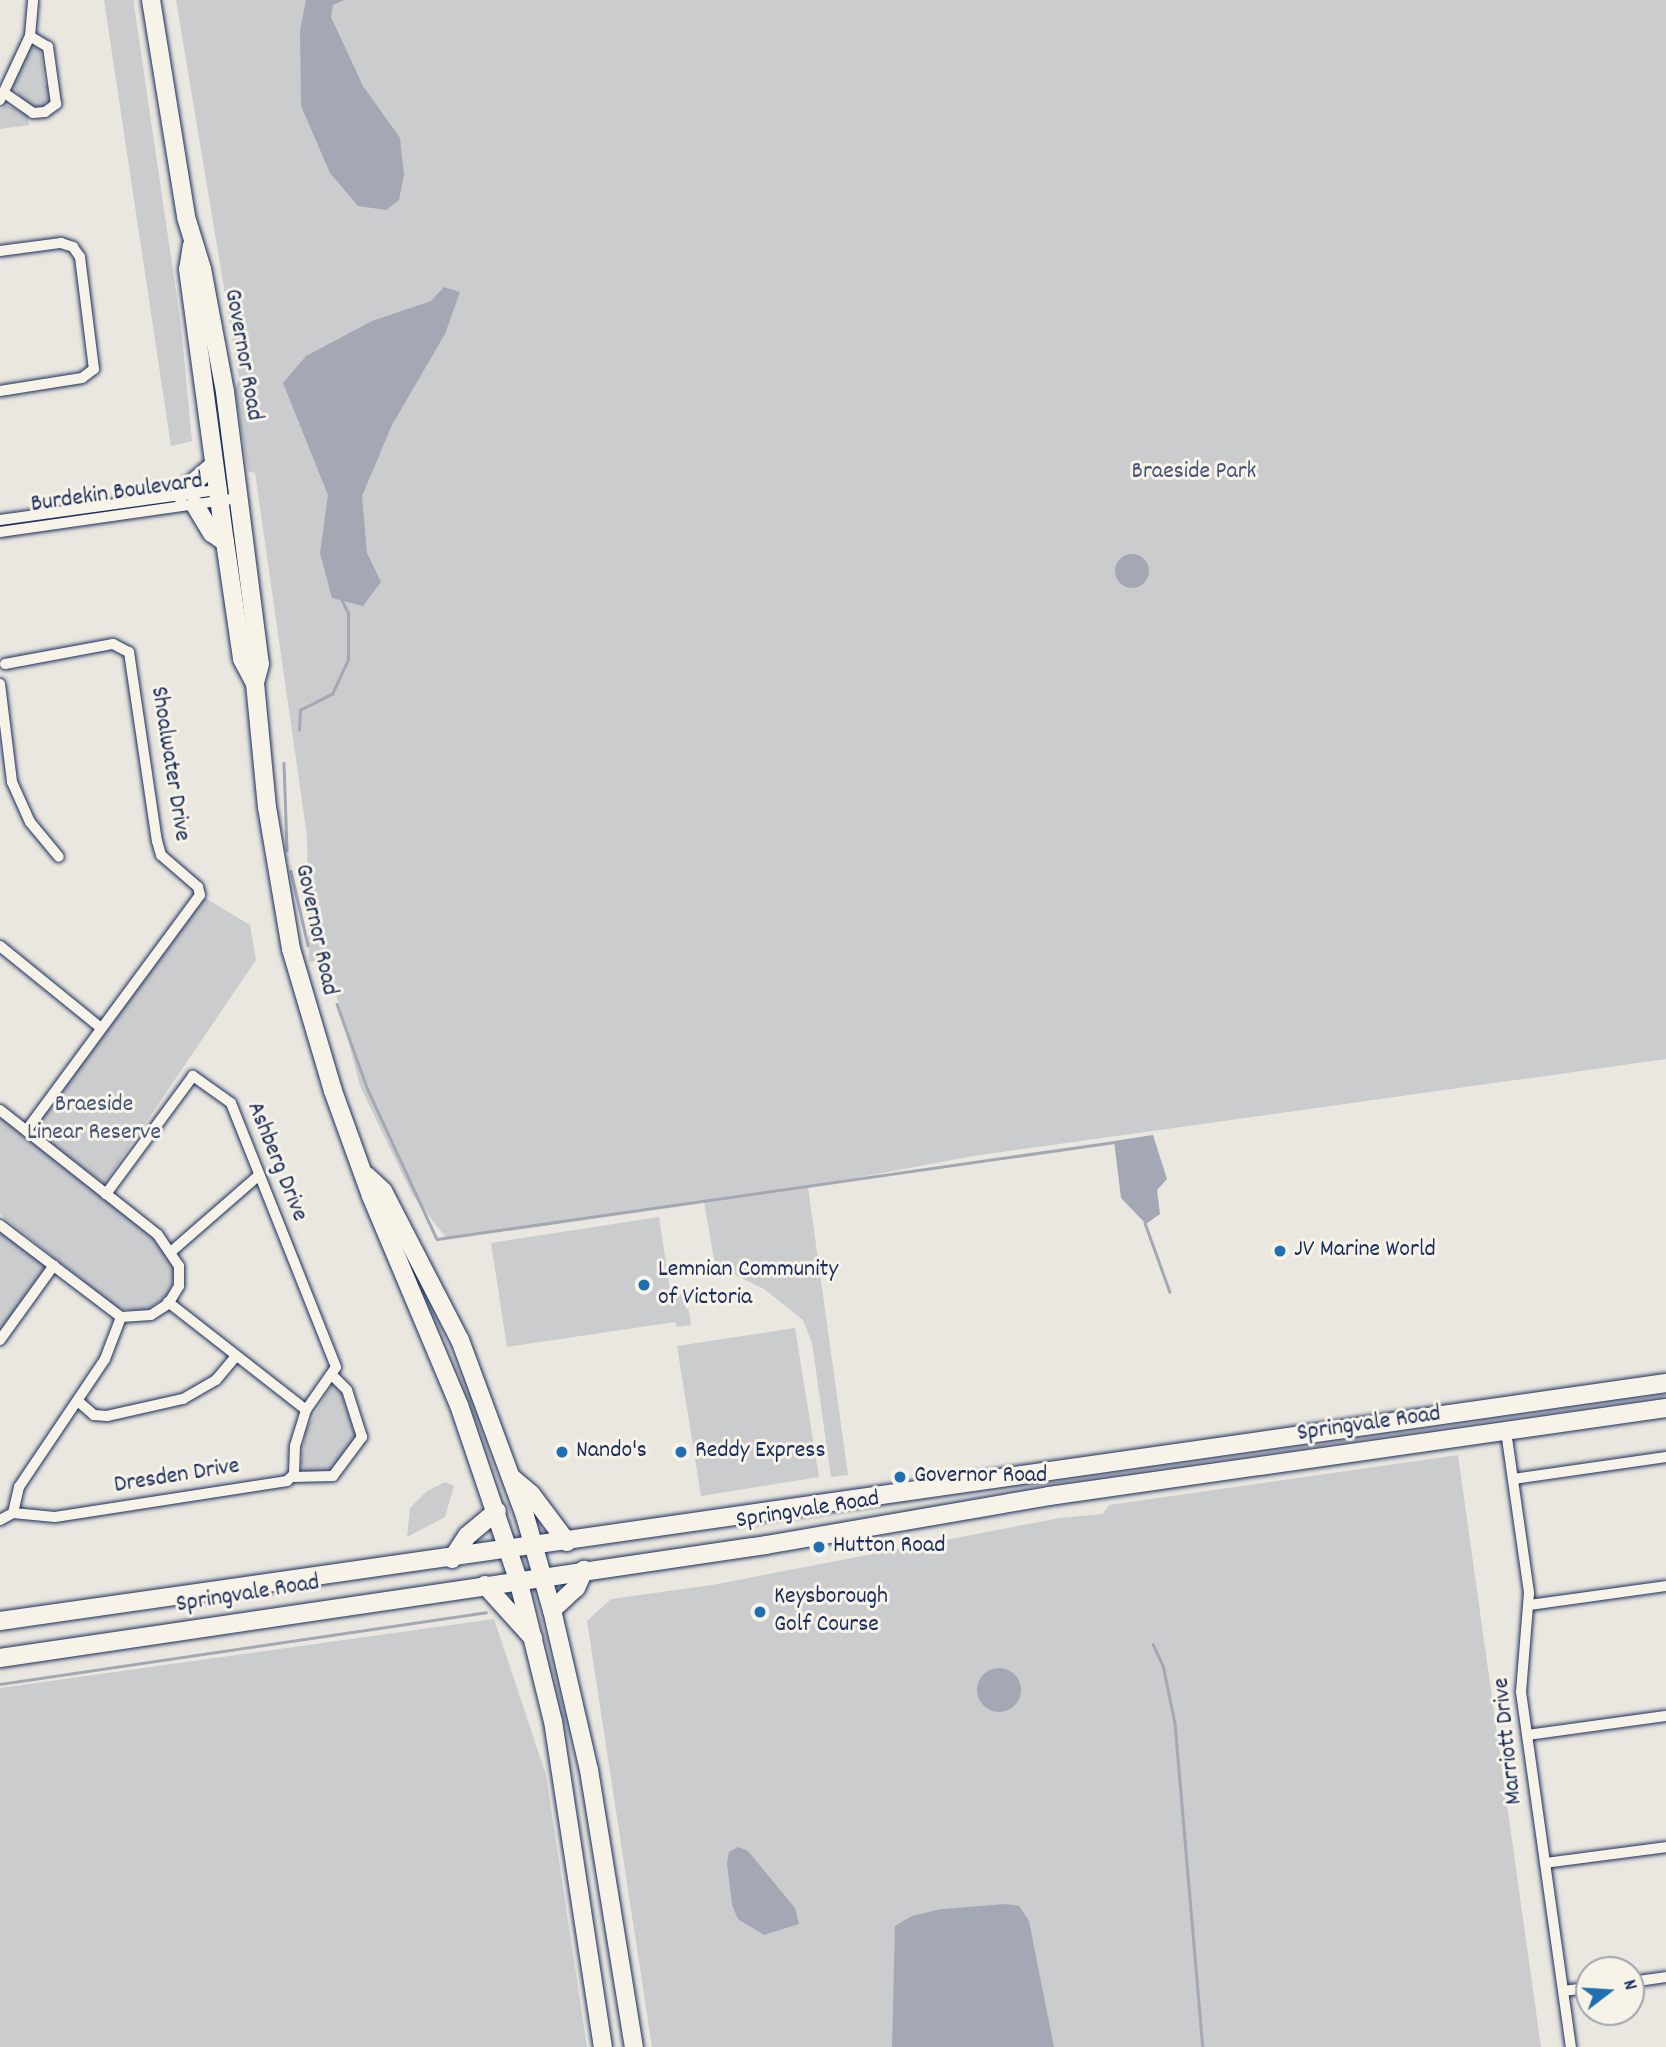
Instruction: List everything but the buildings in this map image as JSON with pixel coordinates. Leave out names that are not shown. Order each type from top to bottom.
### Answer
[{"type":"main road","name":"Governor Road","points":[[151,0],[192,245],[209,302],[239,492],[260,664],[255,683],[267,807],[291,949],[322,1061],[367,1176],[371,1196],[459,1405],[518,1579]]},
{"type":"main road","name":"Governor Road","points":[[192,245],[188,270],[225,542],[242,659],[255,683]]},
{"type":"main road","points":[[180,494],[214,465]]},
{"type":"main road","points":[[195,505],[212,533],[225,542]]},
{"type":"main road","name":"Governor Road","points":[[367,1176],[383,1191],[449,1317],[512,1478],[543,1576]]},
{"type":"main road","name":"Springvale Road","points":[[0,1621],[452,1559],[1666,1383]]},
{"type":"main road","name":"Springvale Road","points":[[0,1658],[518,1579],[765,1545],[1048,1496],[1666,1408]]},
{"type":"main road","points":[[512,1478],[531,1494],[567,1542]]},
{"type":"main road","points":[[452,1559],[467,1536],[497,1511]]},
{"type":"main road","points":[[552,1610],[576,1588],[584,1570]]},
{"type":"main road","points":[[543,1576],[592,1784],[634,2047]]},
{"type":"main road","points":[[518,1579],[558,1748],[603,2047]]},
{"type":"main road","points":[[485,1585],[533,1638]]},
{"type":"street","points":[[30,36],[48,47],[56,104],[45,112],[33,113],[3,97],[30,36],[33,0]]},
{"type":"street","points":[[0,251],[61,243],[73,247],[80,257],[94,369],[82,378],[0,391]]},
{"type":"street","name":"Burdekin Boulevard","points":[[0,520],[180,494],[219,495],[239,492]]},
{"type":"street","name":"Burdekin Boulevard","points":[[0,532],[195,505],[219,495]]},
{"type":"street","name":"Shoalwater Drive","points":[[2,662],[113,644],[130,652],[157,841],[162,855],[198,887],[200,895],[26,1131]]},
{"type":"street","points":[[2,662],[0,685],[12,782],[30,822],[59,857]]},
{"type":"street","points":[[0,946],[101,1028]]},
{"type":"street","name":"Ashberg Drive","points":[[106,1194],[193,1076],[231,1103],[335,1360],[332,1375]]},
{"type":"street","points":[[0,1110],[106,1194],[172,1251],[179,1266],[179,1286],[169,1302],[151,1315],[121,1317],[0,1225]]},
{"type":"street","points":[[172,1251],[259,1175]]},
{"type":"street","points":[[0,1340],[54,1265]]},
{"type":"street","points":[[169,1302],[235,1357],[306,1410]]},
{"type":"street","points":[[0,1520],[13,1513],[19,1487],[79,1402],[105,1359],[121,1317]]},
{"type":"street","points":[[79,1402],[94,1415],[107,1416],[183,1399],[215,1380],[235,1357]]},
{"type":"street","points":[[293,1477],[295,1446],[306,1410],[332,1375]]},
{"type":"street","name":"Dresden Drive","points":[[13,1513],[55,1517],[284,1482],[293,1477],[333,1476],[362,1437],[347,1390],[332,1375]]},
{"type":"street","name":"Marriott Drive","points":[[1506,1431],[1529,1605],[1521,1685],[1571,2047]]},
{"type":"street","points":[[1513,1479],[1666,1457]]},
{"type":"street","points":[[1529,1605],[1666,1586]]},
{"type":"street","points":[[1527,1735],[1666,1716]]},
{"type":"street","points":[[1545,1863],[1666,1847]]},
{"type":"street","points":[[1645,1980],[1666,1977]]},
{"type":"street","points":[[1563,1991],[1575,1990]]},
{"type":"green space","points":[[104,0],[134,0],[181,325],[192,441],[171,446]]},
{"type":"green space","name":"Braeside Park","points":[[176,0],[1666,0],[1666,1059],[973,1156],[808,1187],[848,1475],[831,1477],[812,1343],[803,1320],[764,1289],[715,1265],[704,1202],[447,1239],[412,1194],[360,1086],[327,959],[309,962],[307,836],[255,473],[248,471],[235,389],[239,378]]},
{"type":"green space","points":[[34,46],[40,49],[45,85],[50,85],[52,99],[38,108],[25,103],[13,86],[27,50]]},
{"type":"green space","points":[[5,105],[27,113],[29,125],[0,129],[0,110]]},
{"type":"green space","name":"Braeside Linear Reserve","points":[[205,898],[250,925],[256,960],[104,1184],[33,1130]]},
{"type":"green space","points":[[0,1114],[151,1235],[175,1268],[170,1293],[146,1312],[117,1308],[0,1214]]},
{"type":"green space","points":[[659,1217],[672,1303],[672,1295],[686,1293],[691,1325],[677,1327],[675,1322],[507,1347],[491,1243]]},
{"type":"green space","points":[[0,1231],[48,1267],[0,1333]]},
{"type":"green space","points":[[795,1328],[819,1477],[701,1496],[677,1346]]},
{"type":"green space","points":[[333,1383],[344,1391],[341,1392],[357,1438],[332,1471],[306,1475],[301,1463],[306,1430]]},
{"type":"green space","name":"Keysborough Golf Course","points":[[1458,1455],[1541,2047],[652,2047],[587,1621],[611,1599],[712,1585],[1059,1518],[1103,1514],[1109,1505]]},
{"type":"green space","points":[[445,1482],[454,1486],[445,1517],[407,1537],[410,1508],[427,1491]]},
{"type":"green space","points":[[494,1619],[546,1775],[587,2047],[0,2047],[0,1688]]},
{"type":"shaded area","points":[[306,0],[344,0],[333,5],[331,17],[363,86],[400,138],[404,175],[399,200],[386,210],[358,206],[330,173],[301,106],[300,30]]},
{"type":"shaded area","points":[[444,287],[460,292],[445,334],[392,425],[362,496],[367,553],[381,582],[363,606],[332,598],[320,553],[328,495],[283,383],[306,356],[372,321],[431,301]]},
{"type":"shaded area","points":[[1132,554],[1144,559],[1149,571],[1144,583],[1132,588],[1120,583],[1115,571],[1120,559]]},
{"type":"shaded area","points":[[1153,1135],[1167,1179],[1157,1190],[1160,1214],[1146,1224],[1121,1198],[1114,1141]]},
{"type":"shaded area","points":[[999,1668],[1014,1675],[1021,1690],[1014,1705],[999,1712],[984,1705],[977,1690],[984,1675]]},
{"type":"shaded area","points":[[738,1847],[748,1851],[795,1908],[799,1924],[764,1935],[738,1919],[732,1905],[727,1863],[729,1852]]},
{"type":"shaded area","points":[[1005,1904],[1019,1906],[1029,1921],[1054,2047],[892,2047],[895,1926],[912,1916],[942,1909]]},
{"type":"waterway","points":[[299,730],[300,710],[332,694],[348,659],[348,613],[340,597]]},
{"type":"waterway","points":[[284,763],[287,850]]},
{"type":"waterway","points":[[291,871],[308,945]]},
{"type":"waterway","points":[[337,1004],[368,1090],[437,1239],[1114,1142]]},
{"type":"waterway","points":[[1145,1223],[1170,1292]]},
{"type":"waterway","points":[[0,1684],[486,1612]]},
{"type":"waterway","points":[[1153,1644],[1163,1665],[1175,1723],[1203,2047]]},
{"type":"place","name":"JV Marine World","points":[[1280,1251]]},
{"type":"place","name":"Lemnian Community of Victoria","points":[[644,1285]]},
{"type":"place","name":"Nando's","points":[[562,1452]]},
{"type":"place","name":"Reddy Express","points":[[681,1452]]},
{"type":"place","name":"Governor Road","points":[[900,1477]]},
{"type":"place","name":"Hutton Road","points":[[819,1547]]},
{"type":"place","name":"Keysborough Golf Course","points":[[760,1612]]}]
